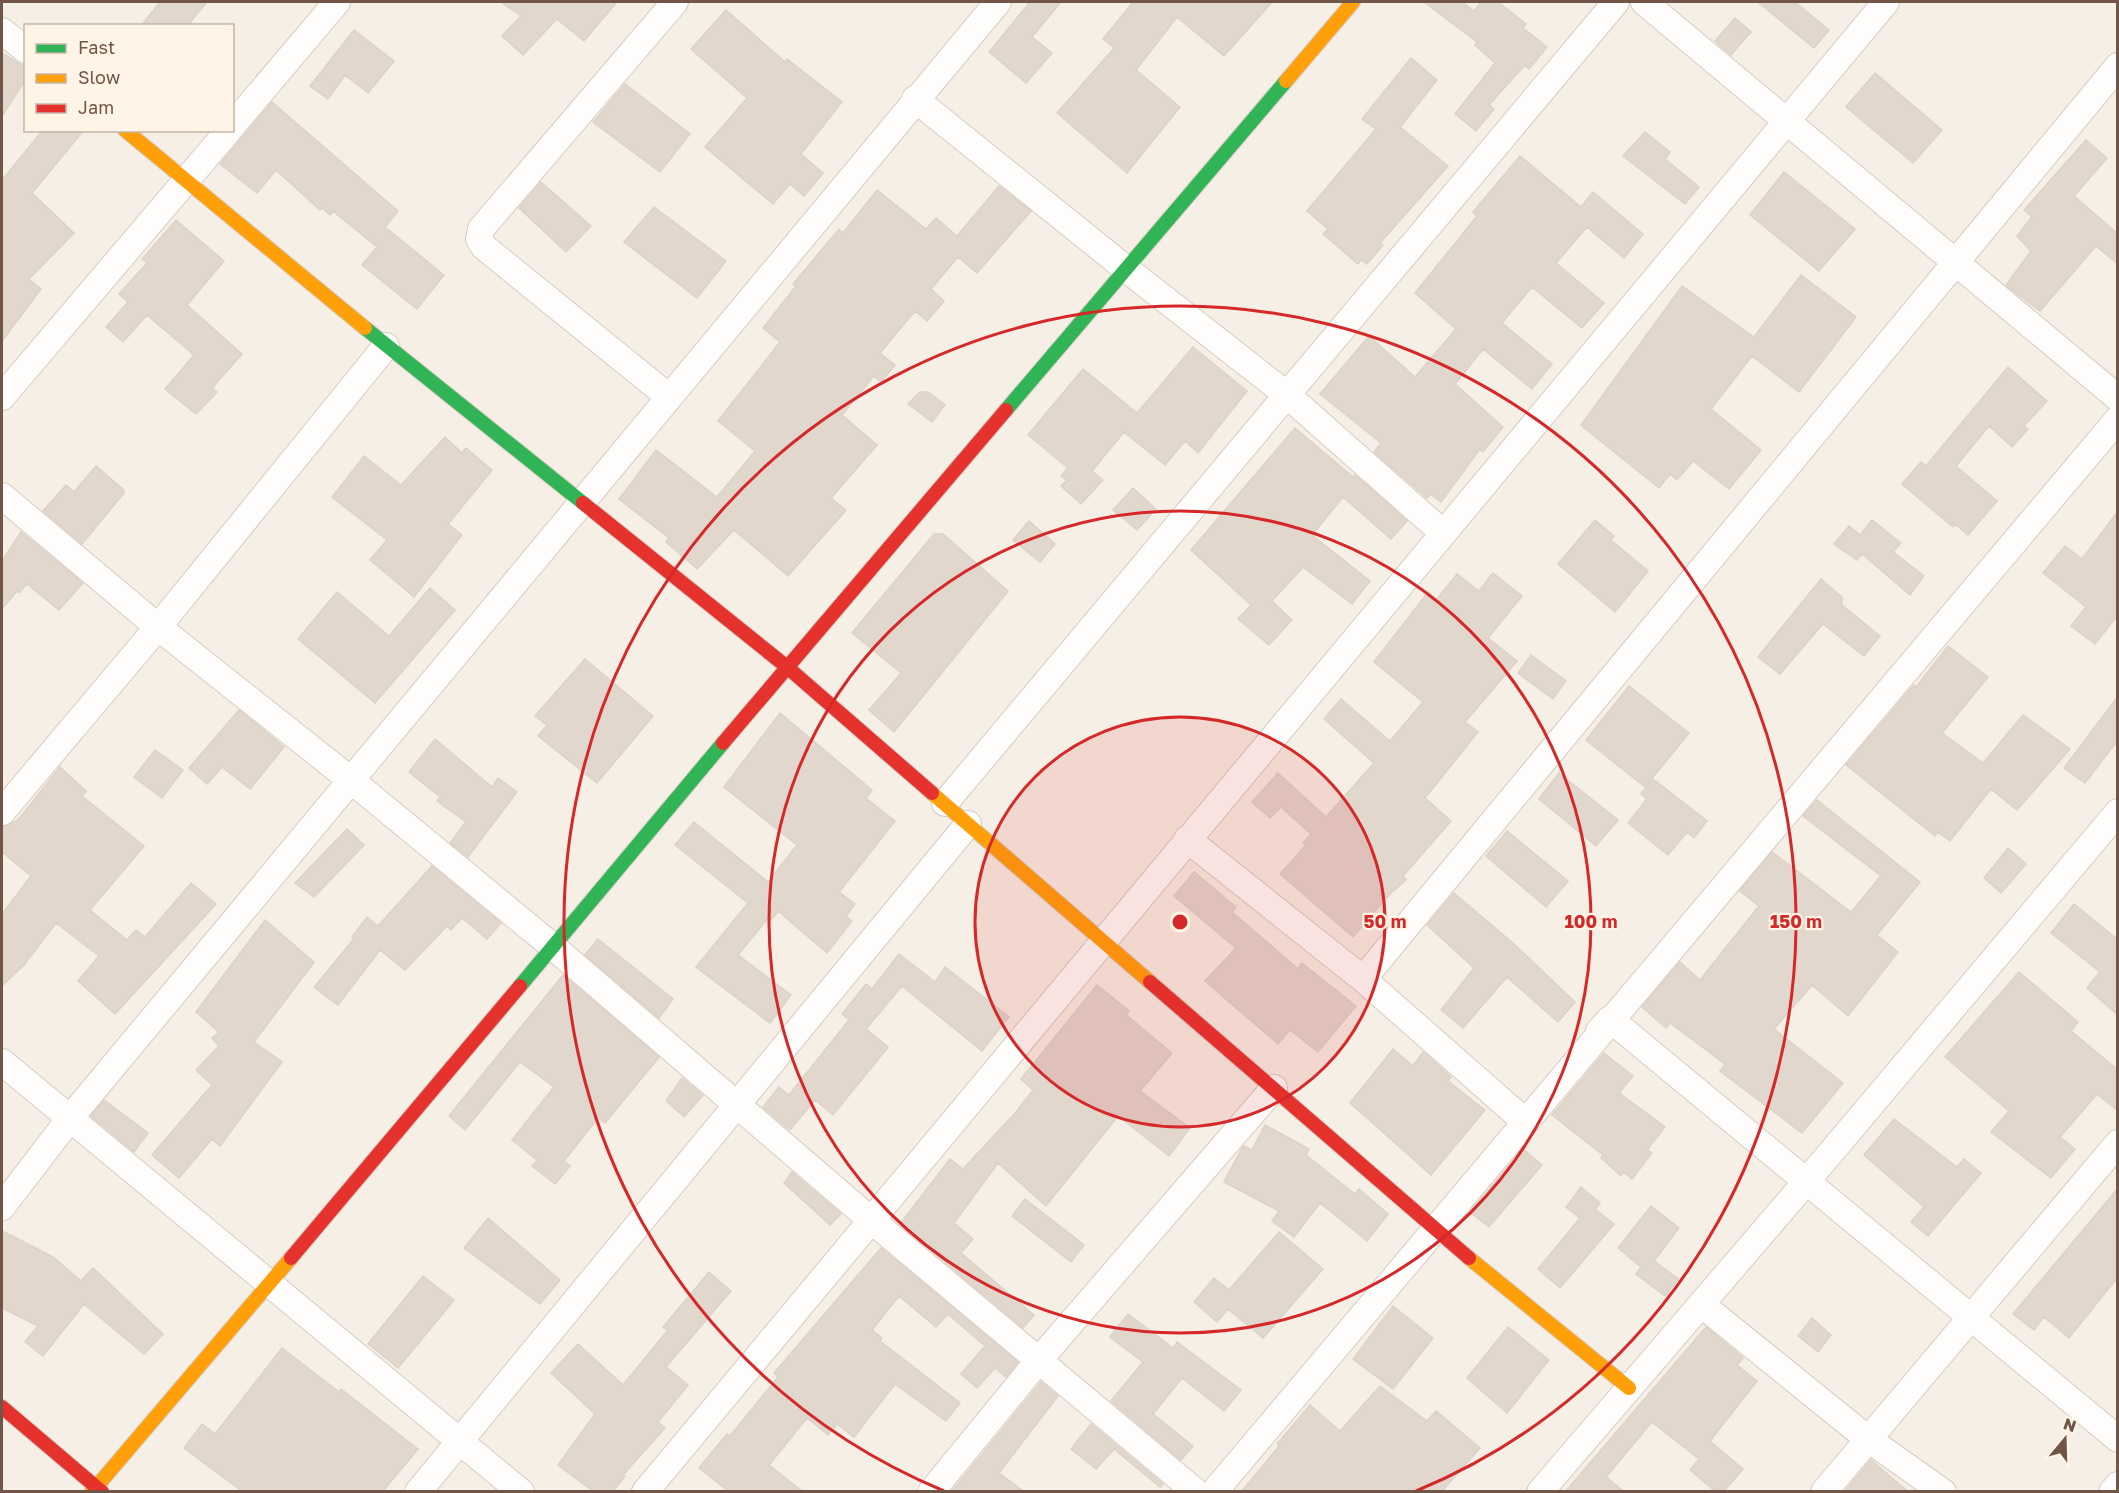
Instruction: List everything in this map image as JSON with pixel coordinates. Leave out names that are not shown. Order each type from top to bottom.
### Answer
[{"type":"street","points":[[234,124],[337,2]]},
{"type":"street","points":[[669,397],[484,247],[479,239],[481,230],[675,2]]},
{"type":"street","points":[[2,1207],[71,1117],[584,502],[915,99],[998,2]]},
{"type":"street","points":[[2,1407],[97,1490],[551,945],[1353,2]]},
{"type":"street","points":[[945,803],[1616,2]]},
{"type":"street","points":[[1644,2],[2118,398]]},
{"type":"street","points":[[645,1491],[1886,2]]},
{"type":"street","points":[[2,31],[24,48]]},
{"type":"street","points":[[1363,979],[2118,66]]},
{"type":"street","points":[[915,99],[1286,394],[1442,532]]},
{"type":"street","points":[[127,132],[386,346],[584,502],[787,667],[1434,1229],[1629,1388]]},
{"type":"street","points":[[2,397],[227,132]]},
{"type":"street","points":[[2,812],[158,627],[386,346]]},
{"type":"street","points":[[1214,1491],[2118,419]]},
{"type":"street","points":[[2,496],[158,627],[352,781],[551,945],[871,1220],[1196,1491]]},
{"type":"street","points":[[1540,1491],[1806,1182],[2118,812]]},
{"type":"street","points":[[418,1491],[968,824]]},
{"type":"street","points":[[1187,839],[1363,979],[1521,1118]]},
{"type":"street","points":[[1434,1229],[1521,1118],[1610,1019]]},
{"type":"street","points":[[1610,1019],[2118,1439]]},
{"type":"street","points":[[2,1062],[521,1491]]},
{"type":"street","points":[[931,1491],[1039,1360],[1274,1088]]},
{"type":"street","points":[[1824,1491],[2118,1143]]},
{"type":"street","points":[[1701,1304],[1868,1439],[1942,1491]]},
{"type":"street","points":[[2112,1491],[2118,1485]]},
{"type":"building","points":[[160,2],[207,2],[189,24],[143,24]]},
{"type":"building","points":[[501,2],[617,2],[584,41],[557,19],[523,55],[502,36],[521,16]]},
{"type":"building","points":[[1030,2],[1061,2],[1032,37],[1052,53],[1026,83],[989,52]]},
{"type":"building","points":[[1133,2],[1272,2],[1224,56],[1177,17],[1136,70],[1180,107],[1127,173],[1057,113],[1114,48],[1103,39]]},
{"type":"building","points":[[1424,2],[1462,2],[1474,11],[1481,2],[1498,2],[1526,24],[1523,28],[1547,47],[1529,69],[1525,65],[1489,105],[1494,109],[1476,131],[1455,114],[1495,63],[1475,45],[1477,42]]},
{"type":"building","points":[[1758,2],[1795,2],[1829,30],[1814,48]]},
{"type":"building","points":[[726,10],[785,62],[787,59],[842,102],[801,154],[823,173],[804,196],[790,184],[773,204],[705,147],[747,98],[691,49]]},
{"type":"building","points":[[1735,18],[1751,32],[1731,55],[1715,41]]},
{"type":"building","points":[[354,30],[394,61],[368,93],[345,75],[328,99],[310,86]]},
{"type":"building","points":[[2,53],[24,67],[24,82],[2,116]]},
{"type":"building","points":[[1411,58],[1437,80],[1400,127],[1448,166],[1380,243],[1383,245],[1367,264],[1361,260],[1358,264],[1323,234],[1328,229],[1307,211],[1376,129],[1362,119]]},
{"type":"building","points":[[1875,73],[1942,130],[1913,163],[1846,107]]},
{"type":"building","points":[[625,84],[690,134],[660,172],[593,122]]},
{"type":"building","points":[[272,102],[398,211],[385,227],[444,275],[417,309],[362,265],[377,247],[333,211],[330,215],[322,208],[320,210],[276,170],[257,193],[220,164]]},
{"type":"building","points":[[41,132],[82,132],[32,193],[74,233],[29,279],[41,289],[2,341],[2,180]]},
{"type":"building","points":[[1645,132],[1670,152],[1665,159],[1699,187],[1685,204],[1623,156]]},
{"type":"building","points":[[2086,140],[2107,158],[2074,196],[2118,234],[2118,264],[2096,246],[2040,311],[2006,285],[2031,251],[2017,236],[2032,217],[2024,210]]},
{"type":"building","points":[[1520,156],[1581,207],[1593,192],[1643,234],[1624,258],[1587,227],[1556,263],[1604,303],[1582,328],[1532,287],[1502,323],[1552,364],[1532,389],[1483,349],[1455,384],[1503,427],[1483,452],[1480,449],[1441,502],[1430,494],[1427,498],[1374,452],[1381,443],[1320,394],[1369,336],[1415,377],[1456,329],[1415,293],[1477,216],[1473,212]]},
{"type":"building","points":[[1784,172],[1855,229],[1819,271],[1750,215]]},
{"type":"building","points":[[541,182],[591,226],[566,252],[519,208]]},
{"type":"building","points":[[999,186],[1031,211],[977,273],[958,257],[931,289],[944,301],[927,321],[915,311],[880,353],[895,365],[881,382],[874,376],[842,415],[877,445],[831,498],[846,510],[788,576],[734,530],[697,569],[666,542],[669,538],[619,499],[656,450],[717,497],[755,451],[718,421],[780,342],[763,328],[796,286],[793,284],[839,229],[843,233],[877,190],[926,229],[936,218],[957,236]]},
{"type":"building","points":[[654,207],[726,261],[697,298],[624,242]]},
{"type":"building","points":[[176,220],[224,261],[187,305],[242,354],[212,388],[217,392],[196,414],[165,389],[194,355],[147,315],[123,342],[106,327],[128,302],[119,294],[147,263],[142,259]]},
{"type":"building","points":[[1801,275],[1856,317],[1799,392],[1752,356],[1711,409],[1761,450],[1729,489],[1693,461],[1677,480],[1670,474],[1659,488],[1581,425],[1682,286],[1754,337]]},
{"type":"building","points":[[1193,347],[1247,391],[1198,453],[1185,441],[1165,465],[1124,432],[1092,471],[1103,480],[1081,504],[1061,486],[1067,480],[1061,476],[1068,468],[1028,435],[1083,369],[1137,413]]},
{"type":"building","points":[[2008,367],[2047,401],[2024,426],[2028,429],[2012,447],[1989,426],[1956,466],[1997,501],[1968,535],[1955,524],[1953,527],[1902,484],[1921,462],[1926,466]]},
{"type":"building","points":[[920,392],[928,392],[945,405],[932,422],[908,404]]},
{"type":"building","points":[[1295,428],[1353,477],[1355,475],[1407,521],[1391,539],[1343,497],[1312,535],[1370,581],[1352,604],[1303,567],[1272,601],[1292,620],[1269,645],[1238,619],[1251,605],[1191,550]]},
{"type":"building","points":[[445,437],[462,453],[466,448],[492,470],[448,524],[462,535],[414,597],[370,560],[387,540],[332,497],[364,456],[401,485]]},
{"type":"building","points":[[96,466],[124,490],[124,493],[82,544],[43,511],[66,485],[74,492]]},
{"type":"building","points":[[1133,488],[1156,509],[1137,530],[1113,510]]},
{"type":"building","points":[[2118,511],[2118,615],[2095,644],[2071,626],[2086,607],[2043,573],[2065,546],[2082,559]]},
{"type":"building","points":[[1595,520],[1614,536],[1611,540],[1648,571],[1615,612],[1558,564]]},
{"type":"building","points":[[1872,520],[1901,543],[1893,552],[1924,576],[1910,595],[1862,554],[1857,560],[1834,544],[1849,526],[1860,535]]},
{"type":"building","points":[[1029,521],[1055,544],[1040,562],[1013,540]]},
{"type":"building","points":[[21,532],[83,583],[59,610],[27,584],[19,593],[17,591],[2,609],[2,561]]},
{"type":"building","points":[[934,534],[943,534],[1008,591],[894,732],[869,710],[901,673],[852,633]]},
{"type":"building","points":[[1493,573],[1522,596],[1488,638],[1517,661],[1465,722],[1478,732],[1425,798],[1451,821],[1403,876],[1406,880],[1389,895],[1353,937],[1280,874],[1306,845],[1303,843],[1311,834],[1281,807],[1270,818],[1252,802],[1278,773],[1326,817],[1374,763],[1324,719],[1341,699],[1390,741],[1423,702],[1374,662],[1428,592],[1437,599],[1457,574],[1479,591]]},
{"type":"building","points":[[1821,579],[1842,597],[1842,605],[1880,636],[1864,656],[1823,624],[1780,674],[1758,657]]},
{"type":"building","points":[[430,588],[455,610],[375,703],[298,639],[337,592],[389,636]]},
{"type":"building","points":[[1948,646],[1988,677],[1942,733],[1983,763],[2023,715],[2070,749],[2017,810],[1991,789],[1950,841],[1938,832],[1935,836],[1846,765],[1914,685],[1916,687]]},
{"type":"building","points":[[1531,655],[1566,681],[1553,699],[1518,673]]},
{"type":"building","points":[[585,659],[653,716],[597,783],[538,736],[547,725],[535,716]]},
{"type":"building","points":[[1629,686],[1689,733],[1645,787],[1586,740]]},
{"type":"building","points":[[2118,696],[2118,740],[2085,783],[2064,768]]},
{"type":"building","points":[[239,710],[284,747],[250,789],[222,767],[207,784],[189,768]]},
{"type":"building","points":[[780,713],[872,790],[866,798],[895,821],[839,892],[855,904],[846,916],[852,921],[827,953],[778,911],[771,920],[769,917],[738,955],[791,995],[770,1023],[696,967],[748,903],[675,845],[694,822],[768,882],[797,845],[724,787]]},
{"type":"building","points":[[435,739],[492,787],[498,778],[517,792],[468,857],[450,843],[466,822],[437,801],[440,797],[409,772]]},
{"type":"building","points":[[155,750],[183,770],[162,798],[134,777]]},
{"type":"building","points":[[60,767],[86,791],[82,796],[144,846],[90,910],[127,940],[136,930],[145,937],[191,883],[216,904],[115,1014],[78,981],[99,956],[56,923],[24,965],[2,986],[2,914],[31,876],[2,852],[2,827],[18,820]]},
{"type":"building","points":[[1559,773],[1618,820],[1596,846],[1539,799]]},
{"type":"building","points":[[1653,779],[1707,821],[1694,838],[1687,832],[1668,855],[1628,823],[1647,799],[1641,794]]},
{"type":"building","points":[[1817,800],[1920,882],[1877,935],[1898,952],[1848,1016],[1812,985],[1774,1029],[1843,1083],[1802,1133],[1720,1071],[1725,1064],[1670,1023],[1666,1028],[1642,1007],[1680,962],[1700,980],[1759,906],[1740,891],[1772,852],[1851,912],[1881,876],[1803,816]]},
{"type":"building","points":[[347,829],[364,845],[314,897],[295,883]]},
{"type":"building","points":[[1507,831],[1568,881],[1546,907],[1486,856]]},
{"type":"building","points":[[2008,848],[2026,864],[2001,893],[1984,878]]},
{"type":"building","points":[[432,866],[501,923],[487,939],[462,918],[451,930],[447,926],[405,970],[380,950],[338,1005],[314,987],[354,939],[352,937],[367,917],[378,926]]},
{"type":"building","points":[[1194,872],[1236,907],[1232,912],[1298,969],[1302,963],[1356,1006],[1318,1052],[1290,1030],[1278,1044],[1205,981],[1236,948],[1174,896]]},
{"type":"building","points":[[1454,893],[1514,944],[1575,1002],[1558,1022],[1507,977],[1463,1028],[1441,1010],[1474,968],[1427,925]]},
{"type":"building","points":[[2074,904],[2118,940],[2118,1015],[2087,988],[2100,972],[2051,933]]},
{"type":"building","points":[[265,920],[314,962],[254,1042],[282,1062],[220,1146],[212,1139],[179,1178],[152,1155],[212,1085],[196,1070],[219,1046],[212,1038],[219,1032],[196,1012]]},
{"type":"building","points":[[598,939],[673,999],[659,1018],[585,955]]},
{"type":"building","points":[[899,954],[935,982],[945,967],[1009,1017],[982,1051],[902,986],[866,1029],[888,1047],[833,1115],[815,1100],[790,1130],[763,1107],[779,1087],[789,1095],[849,1020],[842,1014],[866,984],[872,989]]},
{"type":"building","points":[[2019,972],[2078,1022],[2071,1031],[2118,1070],[2118,1111],[2097,1094],[2060,1137],[2075,1149],[2051,1178],[1991,1132],[2009,1111],[1945,1057]]},
{"type":"building","points":[[563,975],[659,1057],[605,1123],[598,1118],[564,1161],[570,1166],[555,1184],[532,1166],[537,1160],[512,1140],[554,1087],[520,1062],[465,1130],[449,1116]]},
{"type":"building","points":[[1097,985],[1129,1011],[1126,1015],[1172,1053],[1140,1091],[1190,1128],[1169,1156],[1118,1116],[1046,1206],[998,1163],[954,1223],[973,1239],[961,1253],[1034,1315],[1023,1328],[900,1224],[950,1159],[963,1169],[1016,1112],[1033,1090],[1021,1079]]},
{"type":"building","points":[[1393,1049],[1413,1066],[1423,1052],[1451,1077],[1448,1081],[1485,1110],[1431,1175],[1350,1103]]},
{"type":"building","points":[[1604,1053],[1633,1076],[1619,1093],[1665,1127],[1647,1150],[1652,1153],[1632,1179],[1624,1172],[1621,1176],[1601,1158],[1603,1155],[1552,1115]]},
{"type":"building","points":[[682,1078],[703,1095],[684,1117],[666,1101]]},
{"type":"building","points":[[104,1100],[148,1133],[134,1152],[91,1116]]},
{"type":"building","points":[[1894,1119],[1957,1167],[1964,1159],[1981,1173],[1928,1236],[1911,1222],[1924,1207],[1864,1155]]},
{"type":"building","points":[[1265,1125],[1309,1149],[1306,1155],[1355,1194],[1359,1189],[1388,1214],[1367,1241],[1320,1203],[1294,1237],[1272,1221],[1279,1211],[1224,1182],[1241,1150],[1244,1146],[1252,1150]]},
{"type":"building","points":[[1523,1149],[1542,1165],[1489,1227],[1470,1212]]},
{"type":"building","points":[[792,1172],[841,1214],[830,1225],[784,1183]]},
{"type":"building","points":[[1581,1187],[1600,1203],[1595,1209],[1614,1224],[1560,1288],[1538,1269],[1580,1218],[1566,1207]]},
{"type":"building","points":[[2118,1188],[2118,1277],[2069,1338],[2044,1317],[2034,1330],[2013,1314]]},
{"type":"building","points":[[1025,1199],[1084,1245],[1071,1262],[1012,1216]]},
{"type":"building","points":[[1651,1206],[1679,1228],[1654,1261],[1678,1279],[1665,1296],[1636,1274],[1641,1267],[1618,1248]]},
{"type":"building","points":[[488,1218],[560,1280],[540,1304],[464,1248]]},
{"type":"building","points":[[2,1231],[53,1257],[81,1281],[93,1268],[163,1334],[144,1354],[84,1304],[43,1356],[25,1342],[38,1326],[2,1308]]},
{"type":"building","points":[[1279,1232],[1323,1269],[1263,1338],[1228,1309],[1217,1322],[1194,1302],[1214,1278],[1229,1290]]},
{"type":"building","points":[[881,1248],[1018,1362],[1006,1377],[995,1368],[977,1388],[961,1374],[985,1346],[948,1314],[936,1327],[899,1296],[872,1330],[882,1338],[880,1341],[960,1403],[946,1421],[895,1384],[854,1437],[837,1424],[828,1435],[807,1418],[769,1465],[802,1491],[728,1491],[699,1468],[727,1434],[730,1436],[778,1377],[774,1373]]},
{"type":"building","points":[[709,1272],[731,1291],[666,1367],[688,1385],[658,1422],[665,1428],[623,1475],[625,1476],[613,1491],[593,1491],[558,1465],[595,1414],[551,1373],[578,1344],[623,1385],[668,1330],[663,1327]]},
{"type":"building","points":[[423,1276],[454,1300],[398,1368],[368,1344]]},
{"type":"building","points":[[1393,1306],[1433,1338],[1393,1389],[1353,1359]]},
{"type":"building","points":[[1128,1314],[1173,1348],[1177,1342],[1241,1390],[1224,1411],[1182,1378],[1153,1414],[1193,1446],[1181,1460],[1111,1401],[1143,1362],[1110,1337]]},
{"type":"building","points":[[1812,1318],[1831,1335],[1818,1352],[1798,1336]]},
{"type":"building","points":[[1508,1327],[1549,1360],[1507,1413],[1467,1378]]},
{"type":"building","points":[[1706,1327],[1743,1358],[1737,1365],[1757,1381],[1710,1441],[1743,1469],[1724,1491],[1715,1491],[1690,1470],[1699,1459],[1652,1422],[1606,1477],[1623,1491],[1566,1491]]},
{"type":"building","points":[[282,1348],[339,1392],[341,1389],[418,1449],[383,1491],[242,1491],[184,1448],[202,1424],[215,1434]]},
{"type":"building","points":[[1041,1382],[1058,1396],[999,1473],[1023,1491],[952,1491]]},
{"type":"building","points":[[1380,1386],[1427,1421],[1436,1411],[1480,1448],[1442,1491],[1242,1491],[1310,1405],[1340,1431]]},
{"type":"building","points":[[1091,1424],[1163,1484],[1160,1487],[1114,1449],[1096,1469],[1071,1449]]},
{"type":"building","points":[[1871,1460],[1907,1491],[1845,1491]]},
{"type":"traffic: fast","points":[[1006,410],[1286,81]]},
{"type":"traffic: fast","points":[[365,328],[583,503]]},
{"type":"traffic: fast","points":[[520,986],[723,743]]},
{"type":"traffic: slow","points":[[1286,81],[1353,2]]},
{"type":"traffic: slow","points":[[127,132],[365,328]]},
{"type":"traffic: slow","points":[[932,793],[1150,982]]},
{"type":"traffic: slow","points":[[92,1492],[291,1258]]},
{"type":"traffic: slow","points":[[1469,1258],[1629,1388]]},
{"type":"traffic: jam","points":[[723,743],[1006,410]]},
{"type":"traffic: jam","points":[[583,503],[787,667],[932,793]]},
{"type":"traffic: jam","points":[[1150,982],[1469,1258]]},
{"type":"traffic: jam","points":[[291,1258],[520,986]]},
{"type":"traffic: jam","points":[[2,1407],[102,1492]]}]
